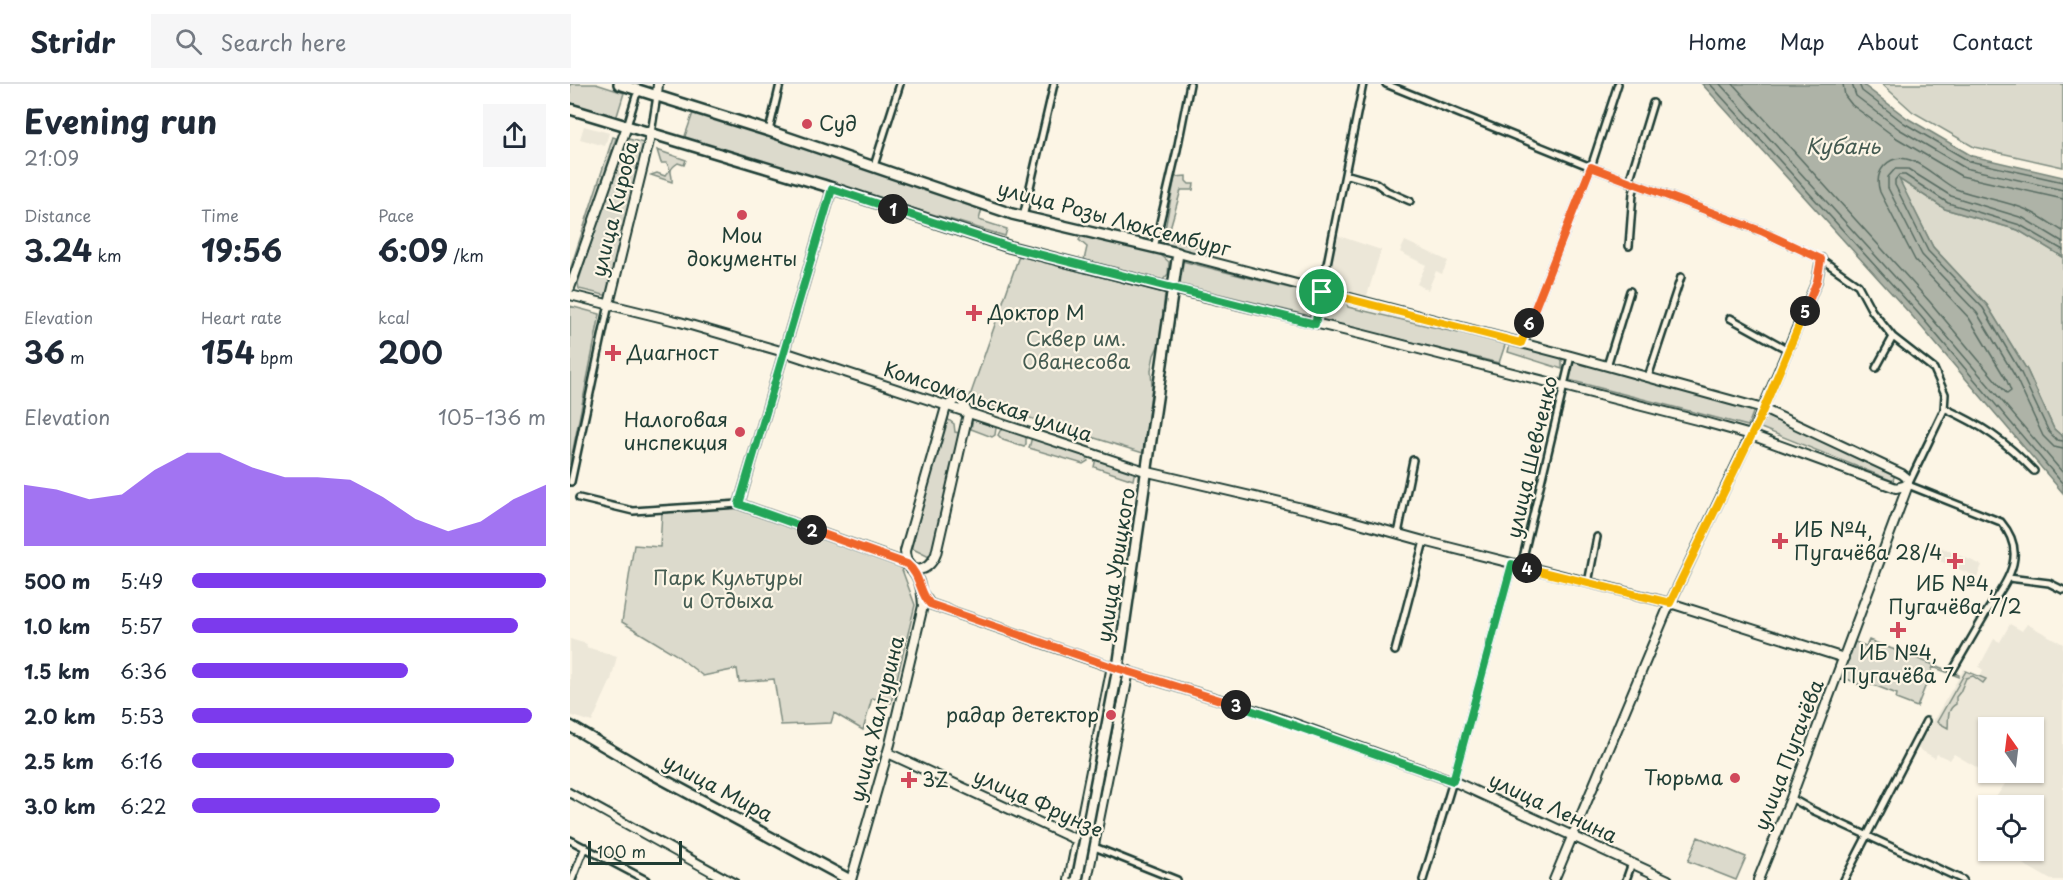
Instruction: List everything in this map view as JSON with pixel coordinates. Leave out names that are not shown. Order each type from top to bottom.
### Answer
[{"type":"main road","name":"улица Розы Люксембург","points":[[570,109],[832,189],[1010,247],[1751,435],[1896,488],[1908,485],[1907,478],[1902,474],[1763,409],[1571,356],[1178,254],[1023,217],[769,131],[620,84]]},
{"type":"main road","name":"улица Кирова","points":[[657,95],[658,84]]},
{"type":"main road","name":"улица Кирова","points":[[570,288],[627,126]]},
{"type":"main road","name":"улица Кирова","points":[[609,304],[651,133]]},
{"type":"main road","points":[[832,189],[739,504],[922,570],[933,563],[936,554],[968,414],[960,397],[946,407]]},
{"type":"main road","name":"улица Урицкого","points":[[1077,880],[1148,472],[1178,254]]},
{"type":"main road","points":[[1554,880],[1670,603],[1763,409],[1817,281],[1821,259]]},
{"type":"main road","name":"Комсомольская улица","points":[[570,295],[784,352],[1148,472],[1323,513],[1512,564],[1670,603],[1844,658]]},
{"type":"main road","name":"улица Халтурина","points":[[850,880],[888,753],[923,606],[917,576],[905,558],[905,551],[946,407]]},
{"type":"main road","name":"улица Пугачёва","points":[[1758,880],[1908,485]]},
{"type":"main road","name":"улица Ленина","points":[[921,590],[930,604],[1115,667],[1273,716],[1453,781],[1668,880]]},
{"type":"main road","name":"улица Урицкого","points":[[1069,880],[1115,667]]},
{"type":"main road","points":[[1087,880],[1129,671]]},
{"type":"main road","name":"улица Мира","points":[[570,726],[640,767],[850,880]]},
{"type":"main road","name":"улица Фрунзе","points":[[888,753],[1077,840]]},
{"type":"street","points":[[769,131],[780,84]]},
{"type":"street","points":[[874,166],[900,84]]},
{"type":"street","points":[[1023,217],[1054,84]]},
{"type":"street","points":[[1154,248],[1178,150],[1190,84]]},
{"type":"street","points":[[1315,324],[1363,84]]},
{"type":"street","points":[[1386,84],[1629,182],[1761,231],[1821,259],[1858,285],[1872,311],[1893,337],[1934,369],[1945,394],[1944,408],[1975,422],[2003,441],[2034,471]]},
{"type":"street","points":[[1521,343],[1591,167],[1618,84]]},
{"type":"street","name":"улица Кирова","points":[[627,126],[636,96],[641,90]]},
{"type":"street","name":"улица Кирова","points":[[651,133],[657,95]]},
{"type":"street","points":[[1629,182],[1653,103]]},
{"type":"street","points":[[1345,174],[1376,183],[1387,191],[1410,201]]},
{"type":"street","points":[[1629,246],[1633,192],[1636,184]]},
{"type":"street","points":[[1648,377],[1681,277]]},
{"type":"street","points":[[1607,366],[1630,291]]},
{"type":"street","name":"улица Кирова","points":[[571,482],[609,304]]},
{"type":"street","points":[[1730,318],[1788,350]]},
{"type":"street","points":[[1876,368],[1893,337]]},
{"type":"street","name":"улица Шевченко","points":[[1521,566],[1571,356]]},
{"type":"street","name":"улица Пугачёва","points":[[1908,485],[1944,408]]},
{"type":"street","points":[[1398,534],[1413,460]]},
{"type":"street","name":"улица Розы Люксембург","points":[[1908,485],[2001,522],[2010,532],[2014,547],[2014,560],[2009,579]]},
{"type":"street","points":[[579,498],[633,511],[739,504]]},
{"type":"street","points":[[1588,583],[1597,537]]},
{"type":"street","points":[[1395,651],[1424,541]]},
{"type":"street","name":"улица Шевченко","points":[[1423,880],[1453,781],[1512,564]]},
{"type":"street","points":[[1953,670],[1987,611],[2009,579],[2049,583],[2063,590]]},
{"type":"street","points":[[1844,880],[1926,721]]},
{"type":"street","points":[[1791,798],[1963,880]]},
{"type":"street","points":[[570,840],[646,880]]},
{"type":"street","name":"улица Фрунзе","points":[[1077,840],[1177,880]]},
{"type":"street","points":[[572,880],[585,847]]},
{"type":"street","name":"улица Ленина","points":[[1626,880],[1632,863]]},
{"type":"shaded area","points":[[584,126],[609,133],[605,146],[580,139]]},
{"type":"shaded area","points":[[1333,234],[1381,250],[1366,299],[1323,288]]},
{"type":"shaded area","points":[[1405,241],[1448,261],[1442,274],[1436,271],[1428,290],[1417,284],[1426,265],[1400,252]]},
{"type":"shaded area","name":"ИБ №4, Пугачёва 7/2","points":[[1933,544],[1982,565],[1977,577],[1928,556]]},
{"type":"shaded area","points":[[2010,624],[2022,631],[2027,624],[2063,644],[2063,880],[2051,880],[2018,861],[2044,861],[2044,795],[1997,795],[2005,784],[2003,783],[2044,783],[2044,717],[1978,717],[1978,768],[1954,754],[1950,760],[1937,754],[1935,758],[1917,748],[1964,669],[1980,676],[1983,670],[1979,667],[1994,639],[2000,642]]},
{"type":"shaded area","points":[[570,639],[587,644],[586,647],[617,656],[611,680],[592,722],[570,715]]},
{"type":"green space","points":[[570,84],[596,84],[624,93],[616,119],[570,105]]},
{"type":"green space","points":[[1882,84],[2063,84],[2063,167],[1974,147],[1913,112]]},
{"type":"green space","points":[[694,110],[983,205],[979,220],[1007,229],[1005,236],[684,139]]},
{"type":"green space","points":[[613,137],[616,138],[570,280],[570,270]]},
{"type":"green space","points":[[625,138],[647,144],[607,295],[604,295],[579,289],[578,283]]},
{"type":"green space","points":[[657,150],[686,160],[684,165],[678,163],[672,168],[672,182],[651,175],[657,173],[665,176],[670,170],[667,163],[661,163]]},
{"type":"green space","points":[[1186,176],[1189,184],[1194,184],[1193,190],[1181,190],[1168,235],[1164,234],[1175,177]]},
{"type":"green space","points":[[1898,178],[1945,209],[2018,230],[2063,257],[2063,437],[2054,429],[2027,370],[1987,305],[1933,247]]},
{"type":"green space","points":[[1082,235],[1160,254],[1169,262],[1168,274],[1163,280],[1158,280],[1084,260],[1087,247],[1079,240]]},
{"type":"green space","points":[[1164,238],[1213,251],[1211,258],[1163,244]]},
{"type":"green space","name":"Сквер им. Ованесова","points":[[1019,256],[1165,293],[1160,342],[1151,370],[1152,386],[1143,453],[969,399]]},
{"type":"green space","points":[[1182,261],[1317,295],[1310,316],[1179,284]]},
{"type":"green space","points":[[1326,297],[1346,302],[1348,307],[1458,333],[1462,330],[1506,342],[1499,363],[1320,320]]},
{"type":"green space","points":[[570,306],[600,314],[570,465]]},
{"type":"green space","points":[[1510,343],[1560,356],[1562,369],[1508,352]]},
{"type":"green space","points":[[1573,360],[1754,410],[1748,426],[1569,380]]},
{"type":"green space","points":[[1765,415],[1895,473],[1893,481],[1761,428]]},
{"type":"green space","points":[[946,418],[954,424],[955,432],[960,433],[931,558],[909,547]]},
{"type":"green space","points":[[973,418],[994,425],[995,435],[992,437],[971,429]]},
{"type":"green space","points":[[1004,428],[1026,436],[1024,447],[1003,440],[998,435]]},
{"type":"green space","points":[[1032,437],[1085,454],[1088,461],[1083,464],[1029,448]]},
{"type":"green space","points":[[1096,458],[1135,470],[1133,480],[1094,467]]},
{"type":"green space","name":"Парк Культуры и Отдыха","points":[[722,506],[740,508],[873,554],[881,560],[895,562],[901,567],[915,605],[891,703],[872,698],[863,730],[834,713],[831,723],[781,725],[774,679],[739,682],[737,669],[703,676],[675,654],[622,622],[634,545],[660,547],[662,512]]},
{"type":"green space","points":[[1869,640],[1952,672],[1959,677],[1933,667],[1917,707],[1896,699],[1897,694],[1863,681],[1860,685],[1845,678],[1843,674],[1855,642],[1866,646]]},
{"type":"green space","points":[[1966,671],[1986,679],[1983,683],[1973,676],[1966,678],[1956,697],[1956,704],[1949,712],[1948,728],[1937,722]]},
{"type":"green space","points":[[1698,837],[1746,857],[1736,880],[1688,861]]},
{"type":"water","name":"Кубань","points":[[1702,84],[1862,84],[1907,118],[1972,156],[2063,177],[2063,257],[2018,230],[1945,209],[1899,179],[1933,247],[1987,305],[2027,370],[2054,429],[2063,437],[2063,493],[1913,317]]},
{"type":"railway","points":[[570,788],[738,880]]},
{"type":"railway","points":[[570,798],[717,880]]},
{"type":"place","name":"Суд","points":[[807,124]]},
{"type":"place","name":"Мои документы","points":[[742,215]]},
{"type":"place","name":"Доктор М","points":[[974,313]]},
{"type":"place","name":"Диагност","points":[[613,353]]},
{"type":"place","name":"Налоговая инспекция","points":[[740,432]]},
{"type":"place","name":"ИБ №4, Пугачёва 28/4","points":[[1780,541]]},
{"type":"place","name":"ИБ №4, Пугачёва 7/2","points":[[1955,561]]},
{"type":"place","name":"ИБ №4, Пугачёва 7","points":[[1898,630]]},
{"type":"place","name":"радар детектор","points":[[1111,715]]},
{"type":"place","name":"Тюрьма","points":[[1735,778]]},
{"type":"place","name":"3Z","points":[[909,780]]},
{"type":"route","points":[[1591,167],[1761,231],[1821,259],[1817,281],[1758,422],[1670,603],[1512,564],[1453,781],[1273,716],[1107,665],[930,604],[921,590],[917,576],[907,564],[739,504],[832,189],[1010,247],[1315,324],[1322,292],[1521,343],[1591,167]]}]
